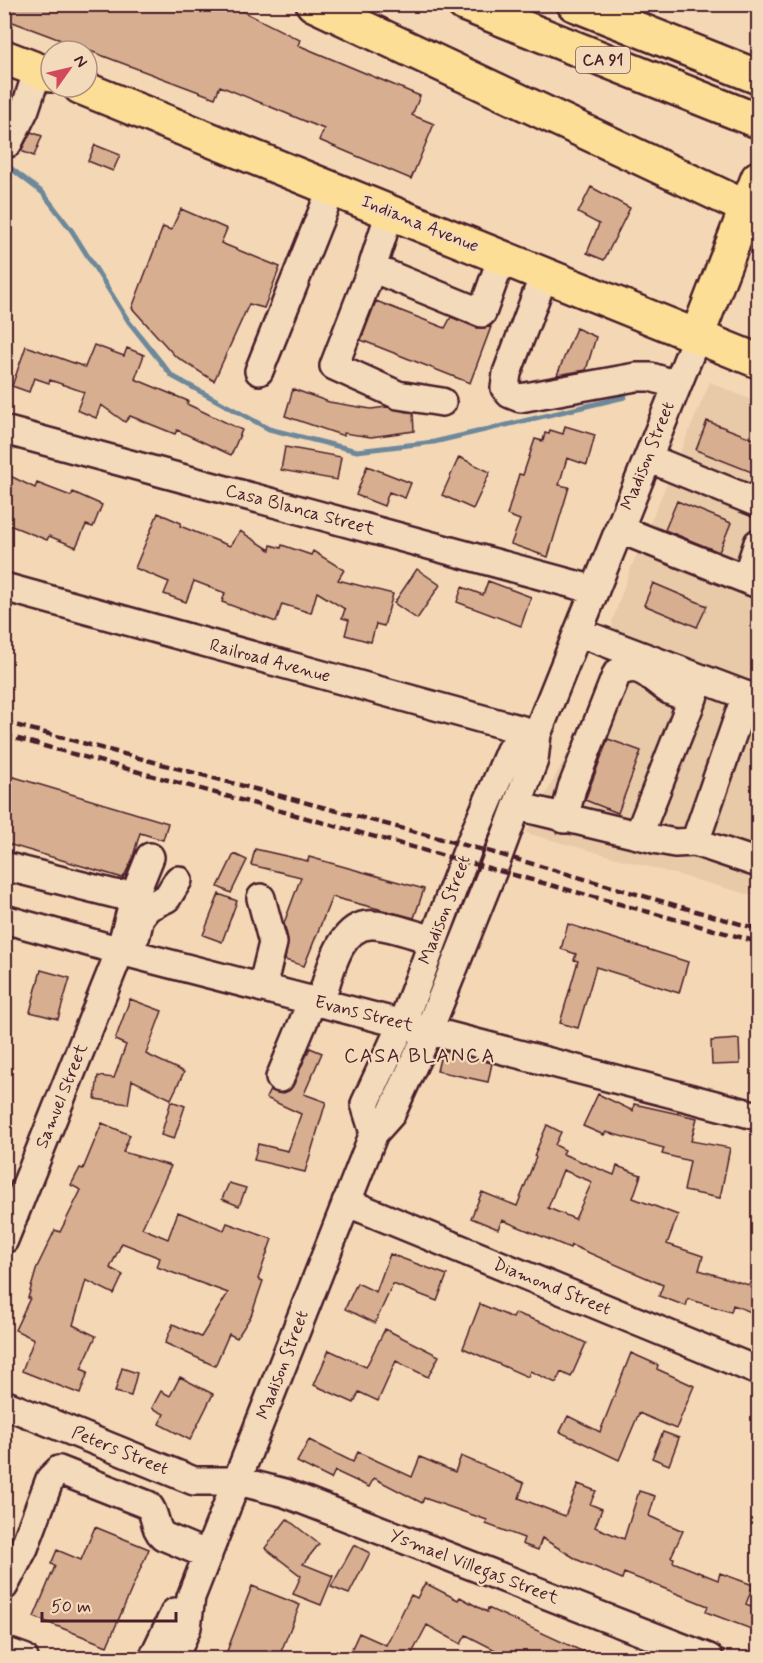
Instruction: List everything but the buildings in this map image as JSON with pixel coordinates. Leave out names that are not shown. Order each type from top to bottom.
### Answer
[{"type":"main road","points":[[313,4],[753,211]]},
{"type":"main road","name":"CA 91","points":[[464,4],[751,118]]},
{"type":"main road","name":"CA 91","points":[[574,4],[759,77]]},
{"type":"main road","points":[[4,57],[39,71]]},
{"type":"main road","name":"Indiana Avenue","points":[[99,95],[759,361]]},
{"type":"main road","name":"Madison Street","points":[[697,336],[753,211],[759,178]]},
{"type":"street","points":[[4,144],[8,143],[39,82]]},
{"type":"street","points":[[259,372],[332,188]]},
{"type":"street","points":[[390,212],[372,268],[334,366],[398,395],[442,402]]},
{"type":"street","points":[[372,268],[482,313],[502,257]]},
{"type":"street","points":[[544,274],[507,373],[505,388],[510,394],[520,398],[601,382],[651,377],[677,385]]},
{"type":"street","name":"Madison Street","points":[[174,1659],[187,1627],[191,1597],[346,1202],[374,1133],[392,1114],[428,1030],[534,760],[537,734],[697,336]]},
{"type":"street","name":"Casa Blanca Street","points":[[4,430],[595,590]]},
{"type":"street","points":[[648,458],[759,504]]},
{"type":"street","points":[[619,529],[752,581],[759,543]]},
{"type":"street","name":"Railroad Avenue","points":[[4,587],[537,734]]},
{"type":"street","points":[[578,632],[696,688],[752,698],[695,842]]},
{"type":"street","points":[[564,819],[572,788],[617,673],[626,668],[642,669],[671,691],[696,688]]},
{"type":"street","points":[[639,834],[696,688]]},
{"type":"street","name":"Madison Street","points":[[374,1133],[365,1104],[402,1024],[469,846],[510,750],[537,734]]},
{"type":"street","points":[[517,806],[564,819],[675,843],[695,842],[759,863]]},
{"type":"street","points":[[126,952],[135,892],[150,857]]},
{"type":"street","points":[[4,866],[119,895],[135,892]]},
{"type":"street","points":[[126,952],[140,917],[148,907],[167,898],[178,880]]},
{"type":"street","points":[[261,898],[273,943],[262,988]]},
{"type":"street","name":"Evans Street","points":[[4,919],[759,1116]]},
{"type":"street","points":[[280,1078],[343,940],[359,927],[374,925],[433,940]]},
{"type":"street","name":"Samuel Street","points":[[4,1240],[126,952]]},
{"type":"street","name":"Diamond Street","points":[[346,1202],[759,1371]]},
{"type":"street","name":"Peters Street","points":[[4,1404],[194,1481],[238,1481]]},
{"type":"street","points":[[92,1481],[108,1446]]},
{"type":"street","points":[[4,1586],[55,1473],[59,1470],[67,1471],[147,1505],[154,1516],[157,1531],[163,1536],[208,1555]]},
{"type":"street","name":"Ysmael Villegas Street","points":[[238,1481],[285,1493],[709,1659]]},
{"type":"street","name":"Madison Street","points":[[153,1659],[172,1615],[191,1597]]},
{"type":"shaded area","points":[[710,382],[758,403],[758,897],[526,833],[620,651],[612,622],[630,570]]},
{"type":"waterway","points":[[4,163],[43,193],[72,231],[129,322],[172,376],[269,429],[357,451],[434,442],[625,397]]},
{"type":"railway","points":[[4,722],[498,854],[758,929]]},
{"type":"railway","points":[[4,735],[758,942]]},
{"type":"district","name":"CASA BLANCA","points":[[420,1056]]}]
